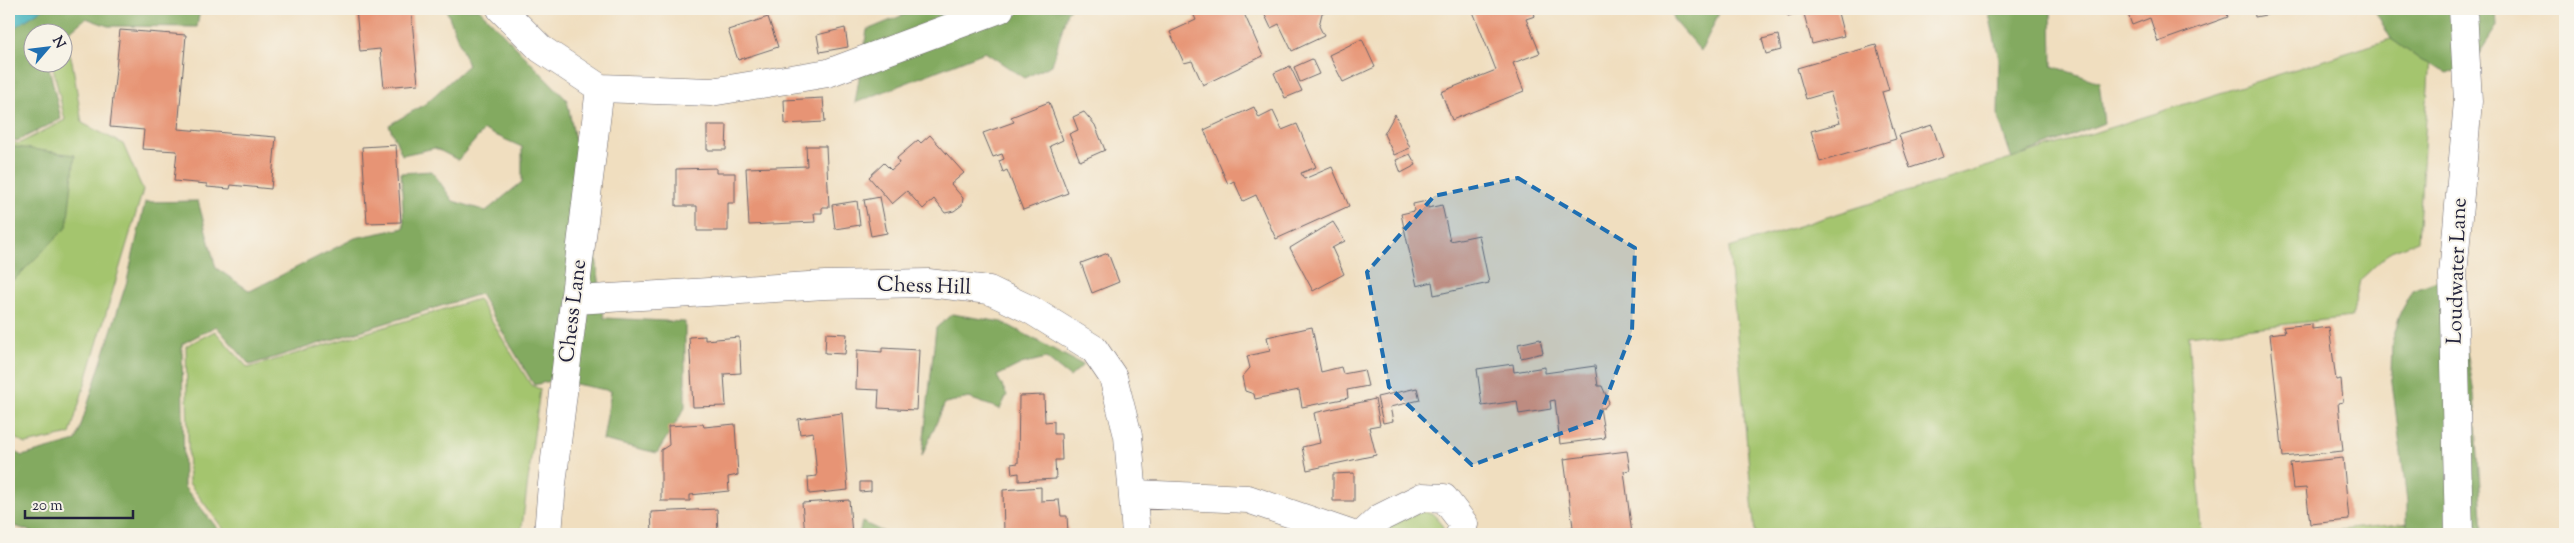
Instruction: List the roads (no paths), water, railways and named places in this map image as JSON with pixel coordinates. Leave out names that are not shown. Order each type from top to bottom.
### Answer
[{"type":"street","points":[[501,9],[541,49],[600,88],[711,92],[828,73],[1000,9]]},
{"type":"street","name":"Loudwater Lane","points":[[2459,534],[2453,275],[2468,101],[2463,9]]},
{"type":"street","name":"Chess Lane","points":[[548,534],[552,484],[576,300],[600,88]]},
{"type":"street","name":"Chess Hill","points":[[576,300],[835,285],[928,283],[989,290],[1031,310],[1094,349],[1113,377],[1128,436],[1136,534]]},
{"type":"street","points":[[1134,494],[1248,499],[1350,534]]},
{"type":"street","points":[[1363,534],[1380,518],[1422,497],[1444,498],[1464,524],[1460,534]]},
{"type":"water","points":[[9,9],[43,9],[22,22],[9,31]]}]
